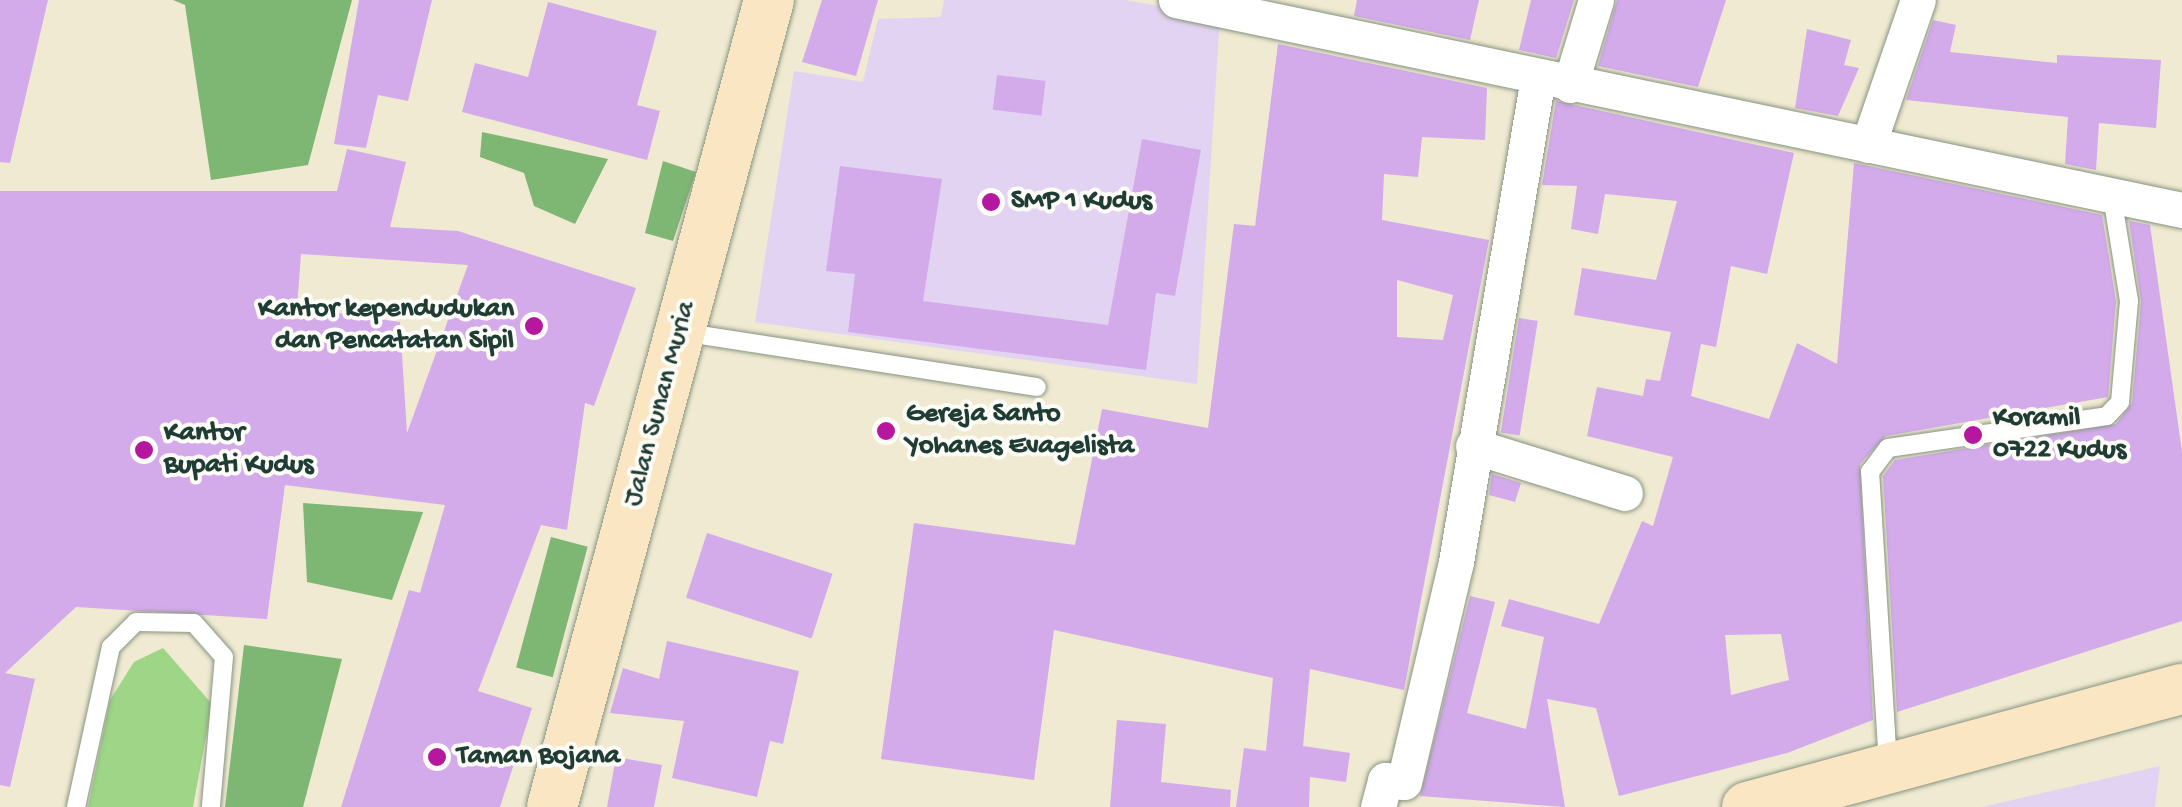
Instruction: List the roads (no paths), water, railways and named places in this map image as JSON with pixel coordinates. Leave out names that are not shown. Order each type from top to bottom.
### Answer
[{"type":"main road","name":"Jalan Sunan Muria","points":[[552,807],[769,0]]},
{"type":"main road","points":[[1747,807],[2182,689]]},
{"type":"street","points":[[1176,0],[1247,8],[1554,81],[1868,145],[2112,202],[2182,210]]},
{"type":"street","points":[[1378,807],[1385,780],[1404,782],[1554,81],[1596,0]]},
{"type":"street","points":[[1868,145],[1918,0]]},
{"type":"street","points":[[1473,446],[1625,493]]},
{"type":"lane","points":[[1888,770],[1870,472],[1888,448],[2107,416],[2120,402],[2129,301],[2112,202]]},
{"type":"lane","points":[[680,332],[1037,387]]},
{"type":"lane","points":[[76,807],[112,646],[136,622],[194,623],[224,656],[211,807]]},
{"type":"place","name":"SMP 1 Kudus","points":[[991,202]]},
{"type":"place","name":"Kantor kependudukan dan Pencatatan Sipil","points":[[534,326]]},
{"type":"place","name":"Gereja Santo Yohanes Evagelista","points":[[886,431]]},
{"type":"place","name":"Koramil 0722 Kudus","points":[[1973,435]]},
{"type":"place","name":"Kantor Bupati Kudus","points":[[144,450]]},
{"type":"place","name":"Taman Bojana","points":[[437,757]]}]
